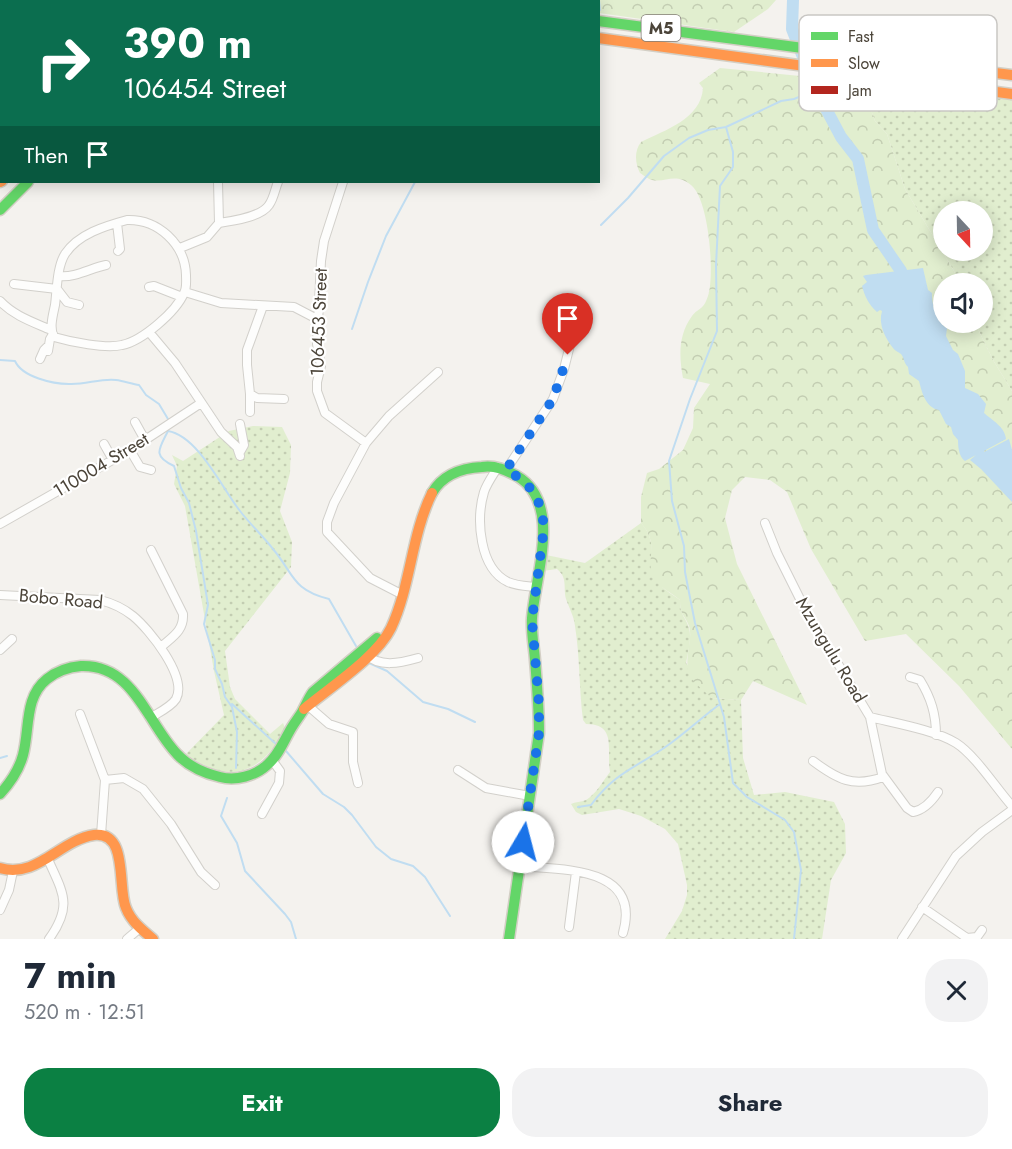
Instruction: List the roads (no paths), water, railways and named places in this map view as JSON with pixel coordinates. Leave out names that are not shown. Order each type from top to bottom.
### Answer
[{"type":"street","name":"M5","points":[[600,21],[799,48]]},
{"type":"street","name":"M5","points":[[600,38],[799,66]]},
{"type":"street","name":"M5","points":[[997,73],[1012,75]]},
{"type":"street","name":"M5","points":[[997,92],[1012,94]]},
{"type":"street","points":[[0,210],[27,183]]},
{"type":"street","points":[[180,248],[207,237],[219,222],[218,183]]},
{"type":"street","points":[[219,222],[246,217],[266,210],[278,183]]},
{"type":"street","name":"106453 Street","points":[[343,183],[324,241],[321,261],[317,319],[317,344],[321,366],[317,382],[322,407],[329,417],[366,443]]},
{"type":"street","points":[[0,301],[9,311],[52,332],[59,339],[116,346],[130,342],[149,332],[173,310],[184,294],[186,268],[180,248],[162,230],[151,224],[132,220],[89,234],[72,246],[65,254],[59,276],[52,332],[48,349],[44,350],[40,359]]},
{"type":"street","points":[[117,223],[120,249],[118,251]]},
{"type":"street","points":[[59,276],[71,276],[89,268],[106,265]]},
{"type":"street","points":[[14,284],[57,289],[67,302],[79,305]]},
{"type":"street","points":[[148,287],[154,286],[221,303],[294,307],[317,319]]},
{"type":"street","points":[[250,412],[247,350],[262,306]]},
{"type":"street","points":[[149,332],[175,363],[221,432],[240,454],[244,445],[240,424]]},
{"type":"street","points":[[536,587],[517,585],[505,580],[492,567],[483,546],[480,530],[483,496],[487,486],[553,399],[571,340]]},
{"type":"street","points":[[403,596],[370,578],[327,532],[327,522],[334,503],[366,443],[389,416],[438,372]]},
{"type":"street","points":[[250,394],[257,398],[284,399]]},
{"type":"street","name":"110004 Street","points":[[0,524],[130,450],[201,403]]},
{"type":"street","points":[[135,422],[145,440]]},
{"type":"street","points":[[104,444],[112,460]]},
{"type":"street","points":[[130,450],[140,467],[151,470]]},
{"type":"street","points":[[0,794],[19,766],[24,753],[30,705],[38,690],[60,671],[74,666],[105,670],[126,682],[177,754],[197,770],[214,777],[233,778],[249,776],[265,766],[272,760],[324,682],[366,655],[397,613],[420,521],[433,490],[447,476],[457,471],[478,466],[502,468],[523,480],[532,490],[543,514],[543,543],[532,631],[540,718],[509,939]]},
{"type":"street","name":"Mzungulu Road","points":[[765,523],[805,609],[870,717],[936,735],[961,747],[1012,808]]},
{"type":"street","points":[[151,550],[183,614],[180,631],[161,646]]},
{"type":"street","name":"Bobo Road","points":[[0,595],[90,598],[115,604],[132,615],[161,646],[177,682],[176,698],[150,718]]},
{"type":"street","points":[[0,650],[12,639]]},
{"type":"street","points":[[366,655],[376,661],[390,663],[418,658]]},
{"type":"street","points":[[910,677],[920,680],[931,699],[936,735]]},
{"type":"street","points":[[306,706],[329,724],[353,732],[353,762],[358,783]]},
{"type":"street","points":[[80,714],[105,780],[101,835]]},
{"type":"street","points":[[870,717],[883,777],[907,808],[913,812],[925,806],[938,792]]},
{"type":"street","points":[[262,814],[280,781],[280,771],[272,760]]},
{"type":"street","points":[[813,761],[847,781],[865,783],[883,777]]},
{"type":"street","points":[[458,770],[486,788],[530,796]]},
{"type":"street","points":[[105,780],[124,778],[143,789],[171,824],[201,872],[215,885]]},
{"type":"street","points":[[902,939],[944,873],[962,850],[1012,808]]},
{"type":"street","points":[[0,868],[13,871],[27,867],[85,837],[101,835],[110,839],[117,847],[120,856],[124,904],[129,915],[153,939]]},
{"type":"street","points":[[47,857],[61,888],[65,907],[62,919],[49,939]]},
{"type":"street","points":[[520,866],[598,876],[611,883],[626,911],[623,933]]},
{"type":"street","points":[[0,910],[9,890],[13,871]]},
{"type":"street","points":[[569,927],[576,872]]},
{"type":"street","points":[[922,907],[967,938],[977,937],[982,930]]},
{"type":"street","points":[[127,939],[140,928]]},
{"type":"water","points":[[923,268],[928,290],[932,293],[933,333],[946,333],[965,371],[965,388],[978,394],[986,404],[984,413],[998,424],[1005,435],[1006,439],[984,452],[1009,439],[1012,450],[1012,502],[970,460],[976,455],[965,461],[961,457],[958,440],[951,427],[946,424],[939,410],[928,403],[919,381],[909,374],[902,356],[894,349],[885,335],[881,321],[882,311],[877,312],[864,294],[862,286],[867,282],[863,276]]},
{"type":"waterway","points":[[793,0],[792,29],[799,47]]},
{"type":"waterway","points":[[601,225],[664,156],[689,138],[708,130],[726,127],[781,101],[799,97]]},
{"type":"waterway","points":[[827,111],[841,137],[858,159],[873,230],[901,271],[907,285]]},
{"type":"waterway","points":[[726,127],[733,152],[733,167],[720,186],[716,265],[717,331],[669,461],[672,501],[684,546],[685,572],[695,623],[724,717],[733,783],[747,797],[785,820],[794,832],[801,870],[794,939]]},
{"type":"waterway","points":[[352,329],[386,236],[414,183]]},
{"type":"waterway","points":[[0,360],[15,361],[19,367],[31,375],[55,383],[75,384],[119,380],[139,385],[146,395],[159,404],[168,419]]},
{"type":"waterway","points":[[236,768],[237,732],[232,707],[225,697],[215,669],[215,660],[204,624],[208,605],[196,531],[189,503],[174,466],[163,459],[159,452],[168,431],[179,435],[199,452],[240,511],[269,544],[295,580],[308,591],[329,599],[356,646]]},
{"type":"waterway","points":[[369,663],[387,671],[423,702],[448,709],[475,722]]},
{"type":"waterway","points":[[232,704],[276,744]]},
{"type":"waterway","points":[[578,807],[591,805],[616,778],[671,743],[720,704]]},
{"type":"waterway","points":[[286,751],[323,794],[352,815],[376,847],[391,859],[413,866],[425,877],[450,916]]},
{"type":"waterway","points":[[0,758],[7,756]]},
{"type":"waterway","points":[[227,798],[221,816],[237,843],[245,871],[285,914],[291,922],[296,939]]}]
